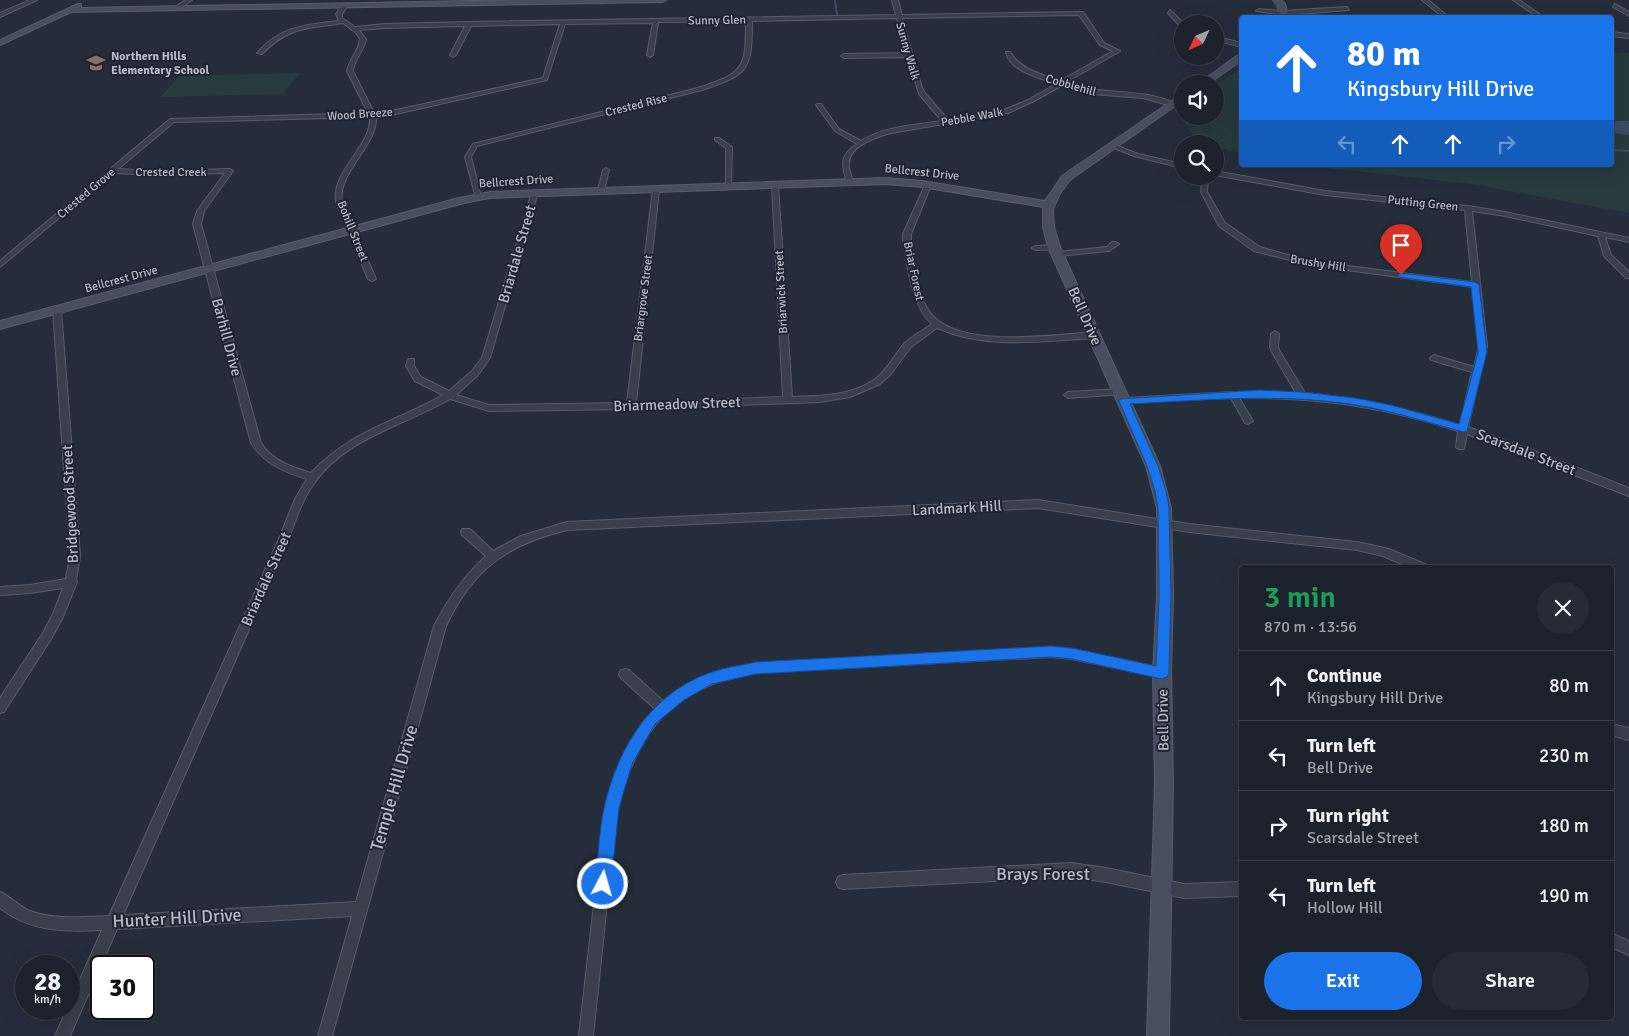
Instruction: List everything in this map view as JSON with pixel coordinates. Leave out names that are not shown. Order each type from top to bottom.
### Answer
[{"type":"street","points":[[0,15],[34,0]]},
{"type":"street","points":[[0,43],[90,0]]},
{"type":"street","points":[[177,8],[189,0]]},
{"type":"street","points":[[70,10],[662,0]]},
{"type":"street","name":"Sunny Walk","points":[[895,0],[898,16],[922,94],[947,122]]},
{"type":"street","points":[[1277,0],[1284,14]]},
{"type":"street","points":[[1425,0],[1444,15]]},
{"type":"street","points":[[1516,0],[1538,15]]},
{"type":"street","points":[[345,5],[339,14],[342,22],[362,36],[363,44],[351,64],[350,71],[373,115]]},
{"type":"street","points":[[1629,6],[1615,6],[1629,14]]},
{"type":"street","points":[[1259,11],[1284,14],[1347,9]]},
{"type":"street","points":[[1170,12],[1174,16]]},
{"type":"street","name":"Sunny Glen","points":[[353,29],[385,26],[469,24],[1080,13],[1102,44],[1117,51]]},
{"type":"street","name":"Crested Rise","points":[[478,197],[468,157],[475,145],[700,89],[728,79],[742,70],[747,63],[749,19]]},
{"type":"street","points":[[650,55],[656,21]]},
{"type":"street","points":[[260,53],[272,40],[284,32],[300,27],[342,22]]},
{"type":"street","name":"Wood Breeze","points":[[172,120],[373,115],[400,112],[545,79],[563,23]]},
{"type":"street","points":[[452,55],[469,24]]},
{"type":"street","points":[[1614,34],[1629,36]]},
{"type":"street","points":[[1224,40],[1239,44]]},
{"type":"street","name":"Pebble Walk","points":[[860,143],[871,136],[890,131],[1006,112],[1023,105],[1117,51]]},
{"type":"street","name":"Cobblehill","points":[[1008,53],[1012,60],[1024,69],[1060,84],[1086,91],[1174,100]]},
{"type":"street","points":[[844,56],[910,55]]},
{"type":"street","points":[[1215,75],[1239,58]]},
{"type":"street","points":[[1048,204],[1051,196],[1066,178],[1110,145],[1174,102]]},
{"type":"street","points":[[819,105],[837,130],[860,143],[850,151],[848,156],[846,170],[850,182]]},
{"type":"street","name":"Bohill Street","points":[[372,279],[339,202],[339,190],[372,129],[373,115]]},
{"type":"street","name":"Crested Grove","points":[[0,265],[172,120]]},
{"type":"street","points":[[718,139],[729,147],[729,186]]},
{"type":"street","points":[[1110,145],[1136,155],[1174,164]]},
{"type":"street","points":[[601,190],[606,170]]},
{"type":"street","name":"Crested Creek","points":[[112,171],[158,173],[230,171]]},
{"type":"street","name":"Barhill Drive","points":[[230,171],[199,215],[197,224],[208,270],[256,443],[264,455],[278,465],[314,476]]},
{"type":"street","name":"Putting Green","points":[[1224,175],[1325,193],[1468,208],[1629,240]]},
{"type":"street","name":"Bellcrest Drive","points":[[0,325],[478,197],[535,192],[896,181],[1048,204]]},
{"type":"street","name":"Briarwick Street","points":[[775,185],[788,400]]},
{"type":"street","name":"Briar Forest","points":[[928,185],[907,234],[906,241],[921,305],[926,316],[937,325]]},
{"type":"street","name":"Brushy Hill","points":[[1204,185],[1204,192],[1220,221],[1232,232],[1257,249],[1309,263],[1475,285]]},
{"type":"street","name":"Briargrove Street","points":[[631,406],[656,189]]},
{"type":"street","name":"Briardale Street","points":[[62,1036],[284,541],[302,493],[314,476],[336,455],[357,440],[451,396],[479,371],[486,358],[535,192]]},
{"type":"street","name":"Bell Drive","points":[[1048,204],[1046,221],[1056,250],[1122,396],[1159,484],[1164,508],[1165,595],[1162,673],[1164,783],[1158,1036]]},
{"type":"street","points":[[1461,447],[1463,429],[1483,346],[1468,208]]},
{"type":"street","points":[[1601,235],[1608,256],[1629,276]]},
{"type":"street","points":[[1036,248],[1056,250],[1109,249],[1115,244]]},
{"type":"street","name":"Bridgewood Street","points":[[0,708],[58,616],[72,582],[75,556],[57,310]]},
{"type":"street","points":[[937,325],[956,334],[992,340],[1094,335]]},
{"type":"street","name":"Briarmeadow Street","points":[[411,361],[410,366],[418,379],[468,404],[489,408],[631,406],[830,398],[863,389],[877,382],[887,373],[914,340],[937,325]]},
{"type":"street","points":[[1275,334],[1274,347],[1276,352],[1302,396]]},
{"type":"street","points":[[1434,358],[1478,371]]},
{"type":"street","name":"Scarsdale Street","points":[[1068,395],[1259,394],[1302,396],[1391,408],[1463,429],[1629,492]]},
{"type":"street","points":[[1233,395],[1248,421]]},
{"type":"street","name":"Landmark Hill","points":[[492,556],[511,544],[540,532],[567,526],[1038,504],[1164,525],[1357,546],[1392,555],[1416,565]]},
{"type":"street","points":[[466,532],[492,556]]},
{"type":"street","name":"Temple Hill Drive","points":[[325,1036],[440,626],[450,602],[465,581],[492,556]]},
{"type":"street","points":[[0,591],[30,589],[72,582]]},
{"type":"street","points":[[586,1036],[611,808],[625,762],[644,728],[679,695],[722,674],[756,668],[1051,652],[1072,654],[1162,673]]},
{"type":"street","points":[[625,674],[663,709]]},
{"type":"street","points":[[1614,730],[1629,734]]},
{"type":"street","name":"Brays Forest","points":[[842,882],[1072,870],[1106,874],[1184,891],[1239,889]]},
{"type":"street","name":"Hunter Hill Drive","points":[[0,899],[14,912],[44,923],[81,924],[360,908]]},
{"type":"street","points":[[1614,941],[1629,948]]},
{"type":"shaded area","points":[[1614,52],[1629,53],[1629,213],[1471,184],[1318,167],[1614,167]]},
{"type":"shaded area","points":[[1239,69],[1239,153],[1224,149],[1224,135],[1193,135],[1187,125],[1224,125],[1224,80]]},
{"type":"shaded area","points":[[300,73],[283,94],[160,97],[180,76]]},
{"type":"water","points":[[1614,121],[1629,121],[1629,135],[1614,133]]},
{"type":"waterway","points":[[835,1],[837,15]]},
{"type":"waterway","points":[[1614,150],[1629,151]]},
{"type":"place","name":"Northern Hills Elementary School","points":[[96,63]]},
{"type":"route","points":[[603,884],[611,808],[617,785],[625,762],[644,728],[650,720],[679,695],[722,674],[756,668],[1051,652],[1072,654],[1162,673],[1165,595],[1164,508],[1153,466],[1124,401],[1259,394],[1327,398],[1391,408],[1463,429],[1483,346],[1475,285],[1401,275]]}]
